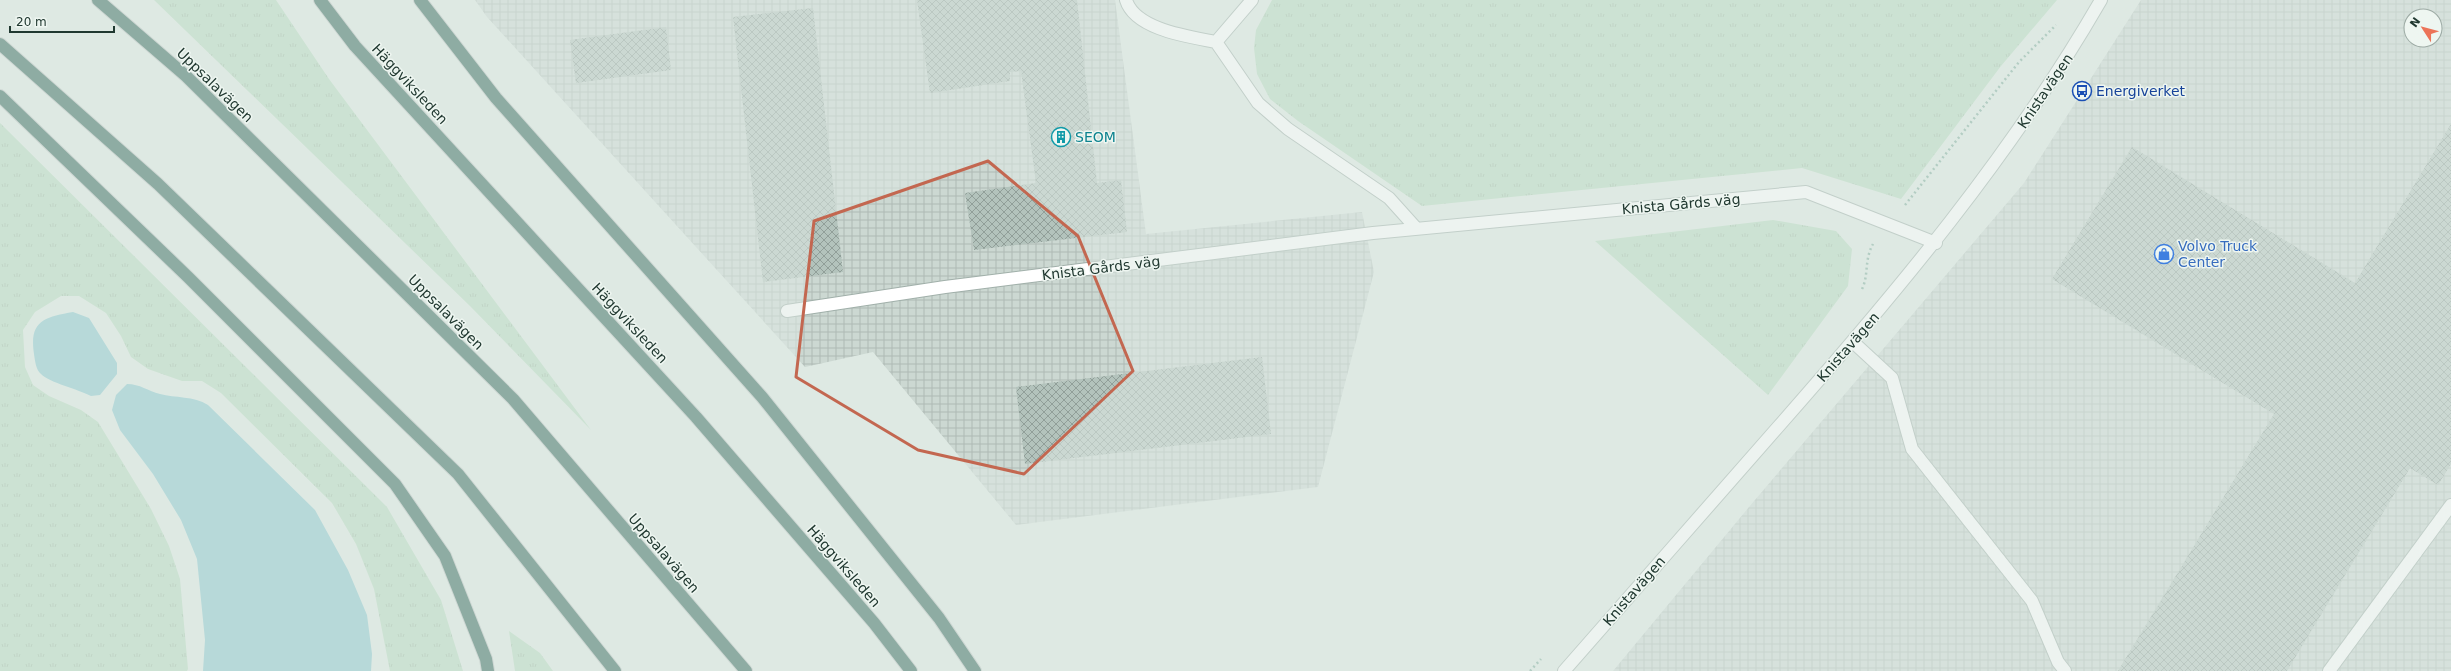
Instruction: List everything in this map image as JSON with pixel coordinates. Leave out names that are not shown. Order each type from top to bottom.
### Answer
[{"type":"highway","name":"Uppsalavägen","points":[[98,0],[186,76],[513,399],[746,671]]},
{"type":"highway","name":"Häggviksleden","points":[[320,0],[355,46],[696,417],[874,623],[911,671]]},
{"type":"highway","points":[[420,0],[496,98],[762,397],[939,618],[975,671]]},
{"type":"highway","points":[[0,44],[158,184],[458,474],[615,671]]},
{"type":"highway","points":[[0,96],[188,277],[395,484],[445,556],[486,659],[488,671]]},
{"type":"street","points":[[1126,0],[1139,17],[1173,34],[1216,42],[1258,102],[1288,129],[1390,198],[1416,228]]},
{"type":"street","points":[[1216,42],[1252,0]]},
{"type":"street","name":"Knistavägen","points":[[1564,671],[1853,342],[1936,242],[2007,148],[2074,46],[2101,0]]},
{"type":"street","name":"Knista Gårds väg","points":[[786,311],[945,287],[1416,228],[1806,192],[1885,224],[1936,242]]},
{"type":"street","points":[[1853,342],[1892,378],[1912,449],[2032,601],[2058,662],[2065,671]]},
{"type":"street","points":[[2329,671],[2451,505]]},
{"type":"path","points":[[1859,296],[1865,283],[1865,265],[1871,249],[1885,224],[1907,203],[2019,62],[2057,23]]},
{"type":"path","points":[[1530,671],[1546,653]]},
{"type":"highlighted area","points":[[988,161],[1078,236],[1133,371],[1024,474],[918,450],[796,377],[814,221]]},
{"type":"shaded area","points":[[475,0],[1115,0],[1146,234],[1362,212],[1374,272],[1318,487],[1016,525],[873,352],[805,367],[487,17]]},
{"type":"shaded area","points":[[2141,0],[2451,0],[2451,671],[1613,671],[1749,507],[2024,183]]},
{"type":"green space","points":[[154,0],[276,0],[329,79],[591,430],[470,306]]},
{"type":"green space","points":[[1272,0],[2057,0],[2001,66],[1901,199],[1802,168],[1422,206],[1298,121],[1270,99],[1257,74],[1254,48],[1256,30]]},
{"type":"green space","points":[[0,123],[387,507],[441,600],[463,671],[390,671],[374,589],[356,544],[332,503],[221,393],[202,381],[182,381],[148,369],[131,357],[121,336],[106,313],[79,296],[61,296],[35,312],[23,330],[25,367],[33,385],[49,396],[81,410],[98,422],[151,509],[169,546],[180,579],[188,669],[187,671],[0,671]]},
{"type":"green space","points":[[1773,220],[1836,231],[1852,249],[1848,286],[1768,395],[1595,241]]},
{"type":"green space","points":[[509,631],[540,653],[553,671],[515,671]]},
{"type":"water","points":[[73,312],[89,318],[117,363],[117,374],[100,395],[91,396],[57,383],[41,374],[37,368],[33,343],[36,328],[41,322],[47,319]]},
{"type":"water","points":[[127,384],[136,385],[160,394],[197,400],[208,405],[315,510],[348,570],[367,615],[372,654],[371,671],[203,671],[205,640],[197,559],[181,520],[153,474],[120,430],[112,410],[116,395]]},
{"type":"building","name":"SEOM","points":[[917,0],[1077,0],[1097,183],[1121,180],[1127,232],[974,250],[965,193],[1036,183],[1021,71],[1010,72],[1010,81],[930,93]]},
{"type":"building","points":[[813,8],[843,272],[763,282],[733,17]]},
{"type":"building","points":[[666,27],[671,70],[576,83],[570,40]]},
{"type":"building","points":[[2451,124],[2451,464],[2438,485],[2410,468],[2287,671],[2118,671],[2274,414],[2052,279],[2132,147],[2355,283]]},
{"type":"building","points":[[1262,357],[1271,434],[1025,464],[1016,387]]},
{"type":"place","name":"Energiverket","points":[[2082,91]]},
{"type":"place","name":"SEOM","points":[[1061,137]]},
{"type":"place","name":"Volvo Truck Center","points":[[2164,254]]}]
